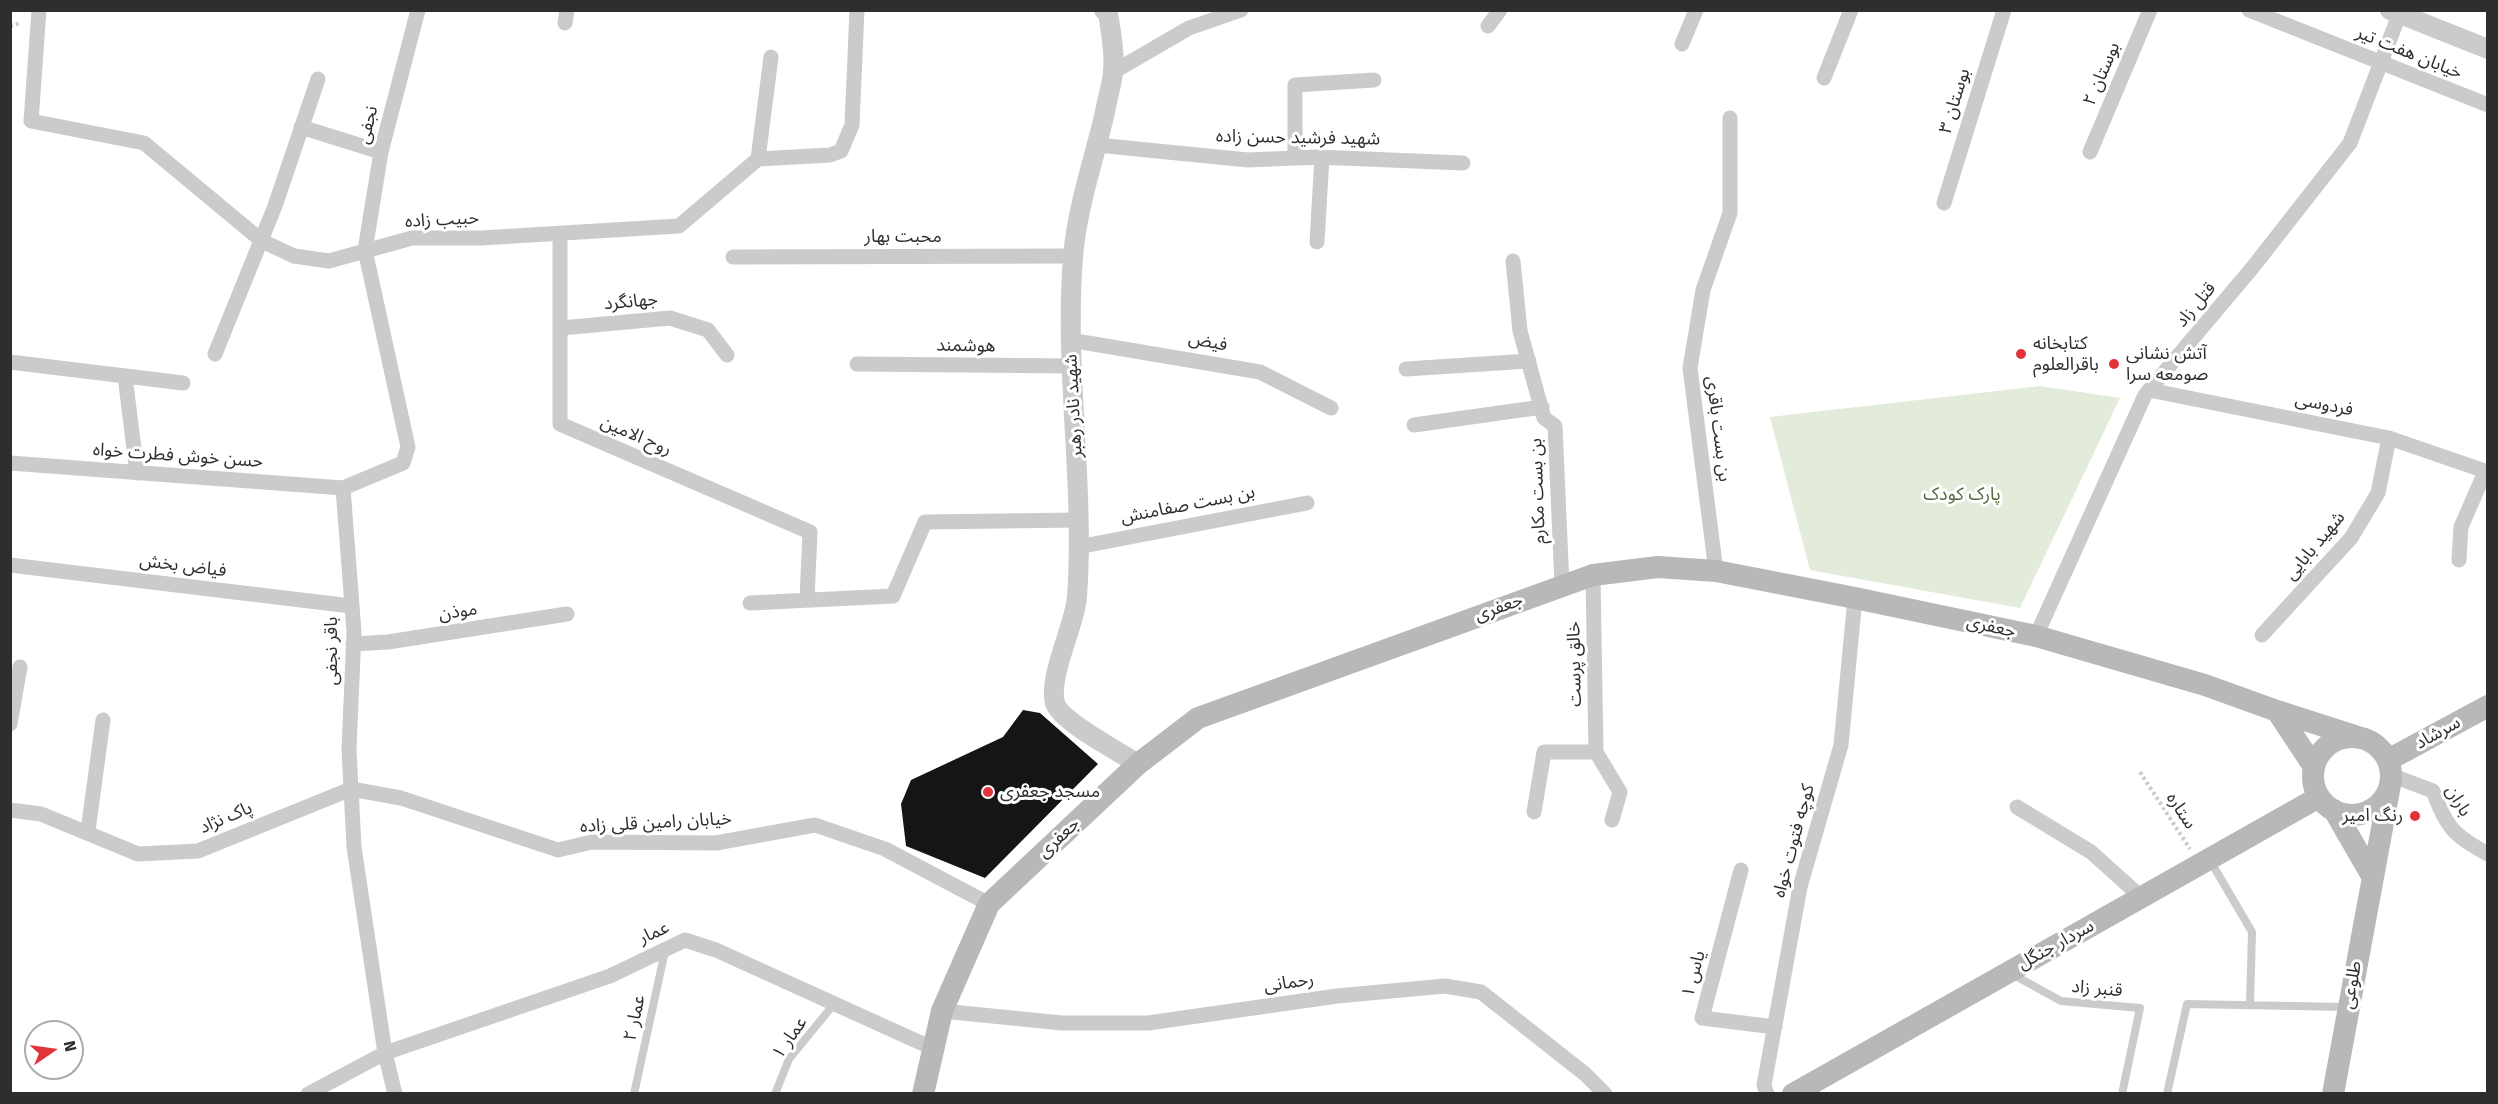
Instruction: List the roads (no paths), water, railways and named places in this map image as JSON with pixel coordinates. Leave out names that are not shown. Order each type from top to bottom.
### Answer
[{"type":"main road","name":"جعفری","points":[[923,1094],[942,1011],[989,904],[1138,764],[1198,718],[1593,575],[1658,567],[1716,571],[2036,636],[2205,685],[2361,738]]},
{"type":"main road","name":"سرشاد","points":[[2389,773],[2487,706]]},
{"type":"main road","points":[[2277,711],[2314,767]]},
{"type":"main road","points":[[2326,804],[2343,814],[2363,814],[2380,803],[2389,773],[2377,746],[2361,738],[2351,737],[2331,743],[2318,757],[2313,777],[2326,804],[2372,876]]},
{"type":"main road","name":"طلوعی","points":[[2332,1094],[2389,773]]},
{"type":"main road","name":"سردار جنگل","points":[[1793,1094],[2204,861],[2326,804]]},
{"type":"street","name":"حبیب زاده","points":[[39,10],[31,121],[144,143],[261,241],[294,256],[329,261],[412,238],[482,238],[679,225],[758,159]]},
{"type":"street","name":"نجفی","points":[[365,250],[381,152],[418,10]]},
{"type":"street","points":[[771,57],[758,159],[830,155],[841,151],[852,125],[857,10]]},
{"type":"street","points":[[1113,72],[1189,28],[1240,10]]},
{"type":"street","points":[[1488,26],[1500,10]]},
{"type":"street","points":[[1682,44],[1696,10]]},
{"type":"street","points":[[1824,78],[1851,10]]},
{"type":"street","name":"بوستان ۳","points":[[1944,203],[2004,10]]},
{"type":"street","name":"بوستان ۲","points":[[2090,152],[2150,10]]},
{"type":"street","name":"خیابان هفت تیر","points":[[2249,10],[2487,105]]},
{"type":"street","name":"شهید نادر رهبر","points":[[1107,11],[1113,72],[1097,144],[1083,192],[1073,256],[1070,340],[1074,366],[1077,599],[1056,680],[1055,703],[1067,718],[1138,764]]},
{"type":"street","points":[[2397,12],[2487,49]]},
{"type":"street","name":"قتل زاد","points":[[2036,636],[2150,390],[2253,267],[2350,143],[2381,63],[2397,12]]},
{"type":"street","points":[[215,354],[261,241],[318,80]]},
{"type":"street","points":[[1295,158],[1295,85],[1374,80]]},
{"type":"street","name":"بن بست باقری","points":[[1716,571],[1690,368],[1703,290],[1730,213],[1730,117]]},
{"type":"street","points":[[301,127],[381,152]]},
{"type":"street","name":"شهید فرشید حسن زاده","points":[[1097,144],[1248,160],[1322,157],[1463,163]]},
{"type":"street","points":[[1317,242],[1322,157]]},
{"type":"street","name":"روح الامین","points":[[560,234],[560,424],[810,532],[807,599]]},
{"type":"street","points":[[343,488],[403,463],[408,447],[365,250]]},
{"type":"street","name":"محبت بهار","points":[[733,257],[1073,256]]},
{"type":"street","name":"بن بست مکارم","points":[[1513,261],[1520,331],[1544,418],[1555,426],[1562,585]]},
{"type":"street","name":"جهانگرد","points":[[561,328],[670,318],[708,330],[727,355]]},
{"type":"street","name":"فیض","points":[[1070,340],[1260,372],[1331,408]]},
{"type":"street","points":[[10,362],[183,383]]},
{"type":"street","points":[[1406,369],[1529,362]]},
{"type":"street","name":"هوشمند","points":[[857,364],[1074,366]]},
{"type":"street","points":[[125,376],[137,473]]},
{"type":"street","name":"فردوسی","points":[[2150,390],[2389,438],[2486,472]]},
{"type":"street","points":[[1414,425],[1542,407]]},
{"type":"street","name":"شهید بابایی","points":[[2262,635],[2351,538],[2378,493],[2389,438]]},
{"type":"street","name":"حسن خوش فطرت خواه","points":[[10,463],[343,488]]},
{"type":"street","points":[[2459,560],[2461,527],[2486,472]]},
{"type":"street","name":"باقر نجفی","points":[[343,488],[353,644],[349,749],[354,847],[385,1053],[395,1094]]},
{"type":"street","name":"بن بست صفامنش","points":[[1078,547],[1307,503]]},
{"type":"street","points":[[750,603],[893,596],[925,522],[1077,520]]},
{"type":"street","name":"فیاض بخش","points":[[10,565],[351,606]]},
{"type":"street","name":"خالق پرست","points":[[1593,575],[1596,752]]},
{"type":"street","name":"کوچه فتوت خواه","points":[[1767,1094],[1764,1085],[1800,886],[1841,745],[1855,598]]},
{"type":"street","name":"موذن","points":[[353,644],[388,642],[567,614]]},
{"type":"street","points":[[10,724],[20,668]]},
{"type":"street","points":[[88,831],[103,720]]},
{"type":"street","points":[[1534,812],[1544,752],[1596,752],[1620,792],[1612,820]]},
{"type":"street","name":"باران","points":[[2389,773],[2433,791],[2442,815],[2460,839],[2487,854]]},
{"type":"street","name":"پاک نژاد","points":[[10,810],[41,814],[88,831],[138,854],[198,851],[351,789]]},
{"type":"street","name":"خیابان رامین قلی زاده","points":[[351,789],[401,798],[558,850],[592,842],[716,843],[815,825],[885,849],[989,904]]},
{"type":"street","points":[[2017,807],[2091,852],[2141,897]]},
{"type":"street","name":"یاس ۱","points":[[1741,870],[1702,1018],[1775,1027]]},
{"type":"street","name":"عمار","points":[[308,1094],[385,1053],[610,976],[685,940],[716,950],[932,1048]]},
{"type":"street","name":"رحمانی","points":[[942,1011],[1062,1023],[1148,1023],[1337,996],[1445,986],[1481,992],[1585,1074],[1605,1094]]},
{"type":"lane","points":[[2204,861],[2252,932],[2250,1005]]},
{"type":"lane","name":"عمار ۲","points":[[634,1094],[665,948]]},
{"type":"lane","name":"قنبر زاد","points":[[2008,972],[2061,1001],[2140,1008],[2122,1094]]},
{"type":"lane","name":"عمار ۱","points":[[775,1094],[789,1059],[834,1004]]},
{"type":"lane","points":[[2167,1094],[2187,1004],[2348,1007]]},
{"type":"place","name":"کتابخانه باقرالعلوم","points":[[2021,354]]},
{"type":"place","name":"آتش نشانی صومعه سرا","points":[[2114,364]]},
{"type":"place","name":"مسجد جعفری","points":[[988,792]]},
{"type":"place","name":"رنگ امیر","points":[[2415,816]]},
{"type":"park label","name":"پارک کودک","points":[[1962,495]]}]
